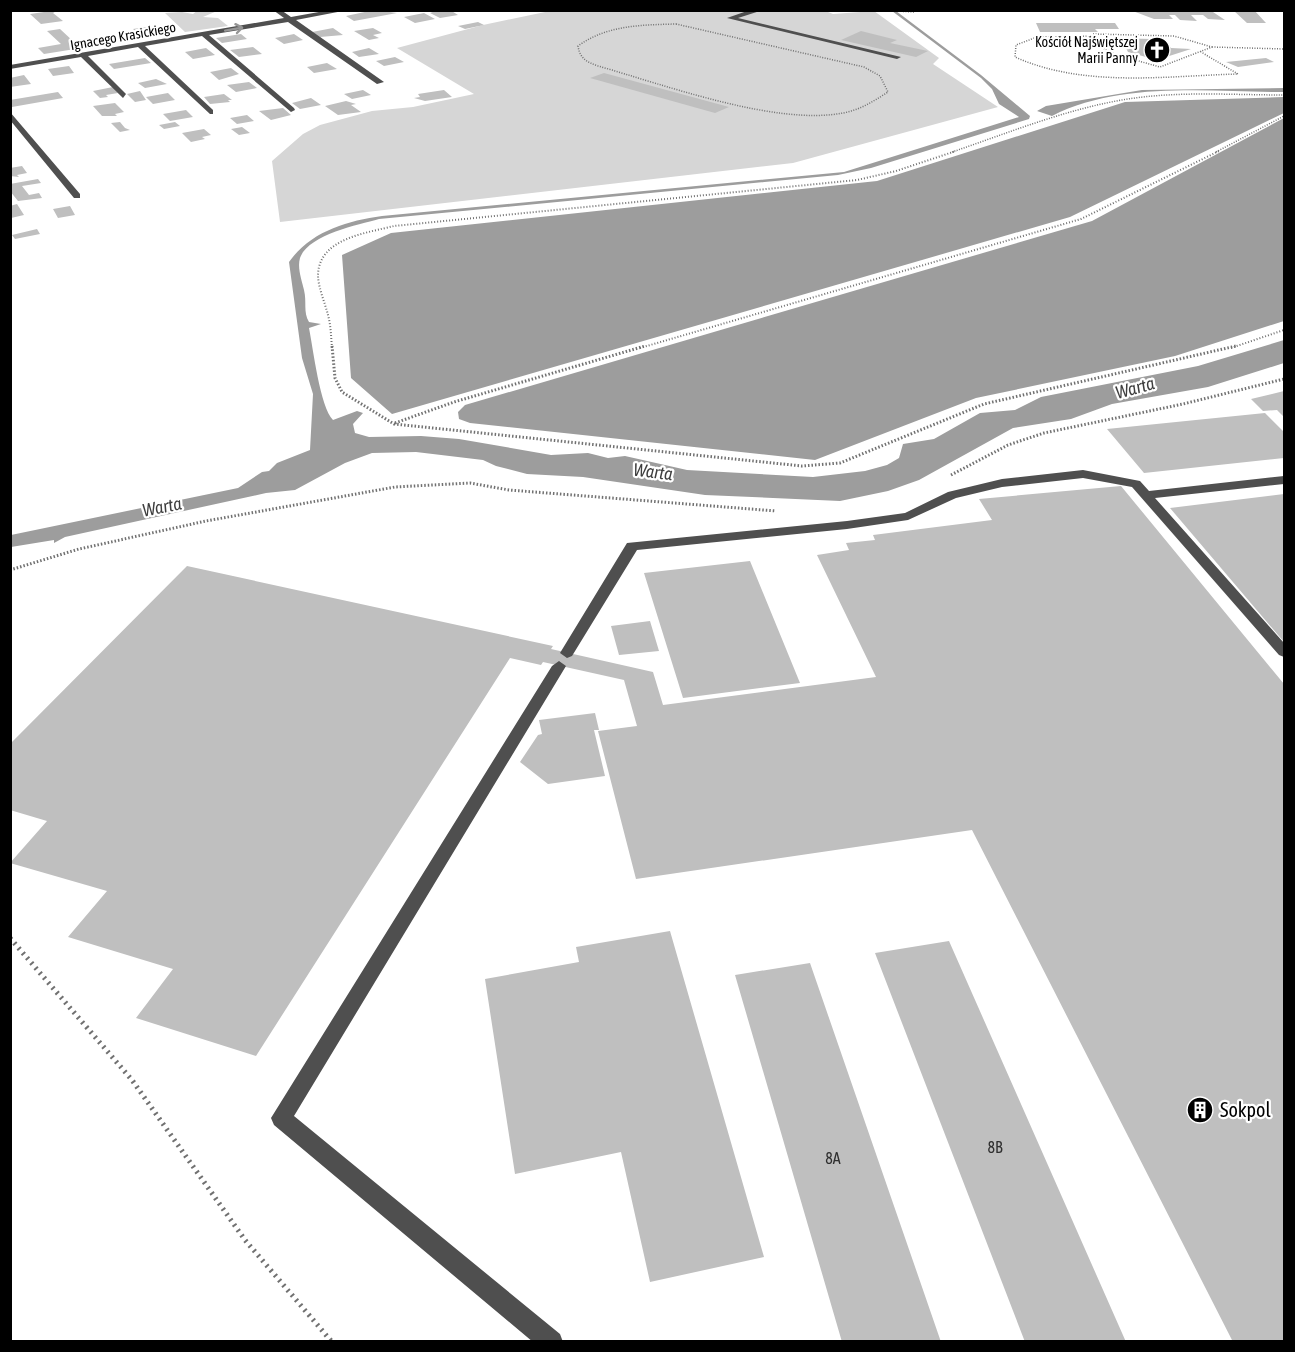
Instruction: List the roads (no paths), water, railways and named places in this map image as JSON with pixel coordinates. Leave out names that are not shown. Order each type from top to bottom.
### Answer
[{"type":"street","points":[[276,10],[380,82]]},
{"type":"street","name":"Ignacego Krasickiego","points":[[10,67],[345,10]]},
{"type":"street","points":[[760,10],[730,18],[897,57]]},
{"type":"street","points":[[203,34],[291,110]]},
{"type":"street","points":[[140,45],[210,112]]},
{"type":"street","points":[[83,55],[123,96]]},
{"type":"street","points":[[10,114],[76,196]]},
{"type":"street","points":[[552,1341],[281,1118],[632,546],[847,525],[908,516],[952,495],[1002,483],[1083,474],[1136,484],[1284,652]]},
{"type":"street","points":[[1146,495],[1284,480]]},
{"type":"water","name":"Warta","points":[[892,11],[896,11],[981,75],[1030,116],[1029,119],[871,168],[838,175],[379,219],[334,232],[305,250],[300,258],[299,266],[307,318],[309,322],[321,324],[309,328],[324,403],[333,420],[357,411],[363,413],[353,424],[355,433],[369,437],[421,436],[459,439],[551,455],[588,453],[608,458],[625,456],[687,470],[813,477],[865,471],[887,465],[899,458],[903,444],[934,439],[980,413],[1015,410],[1041,397],[1198,366],[1284,340],[1284,363],[1208,387],[1112,404],[1071,419],[1013,428],[919,480],[888,491],[840,501],[705,495],[583,477],[527,474],[483,460],[416,452],[372,453],[345,463],[295,490],[266,493],[65,537],[54,543],[54,540],[11,547],[11,535],[238,488],[262,472],[269,471],[277,463],[310,450],[313,394],[302,358],[289,262],[307,243],[330,230],[355,221],[382,216],[844,172],[1019,117],[999,104],[992,89],[981,78]]},
{"type":"water","points":[[1284,88],[1284,92],[1196,90],[1136,93],[1107,97],[1052,116],[1037,111],[1046,106],[1142,90]]},
{"type":"water","points":[[1284,97],[1284,113],[1070,217],[392,414],[351,378],[342,255],[391,233],[877,181],[1125,102]]},
{"type":"water","points":[[1284,118],[1284,321],[1175,356],[976,398],[815,460],[470,423],[459,419],[458,412],[465,405],[1092,221]]},
{"type":"place","name":"Kościół Najświętszej Marii Panny","points":[[1157,50]]},
{"type":"place","name":"Sokpol","points":[[1200,1110]]}]
